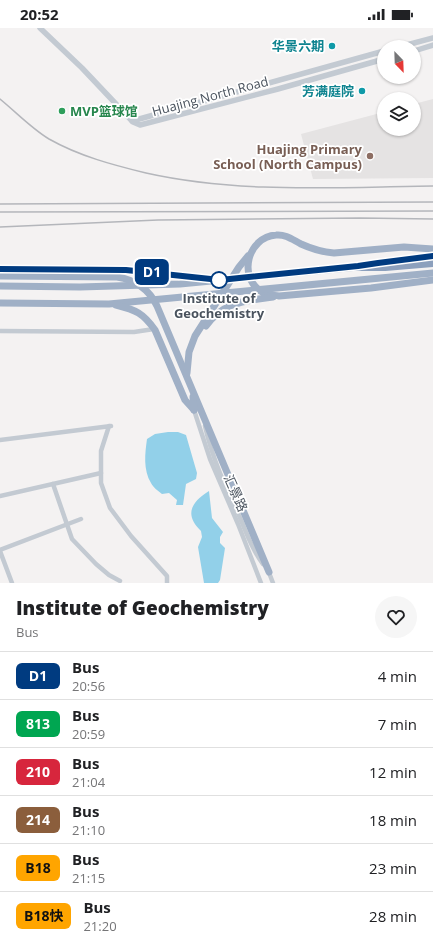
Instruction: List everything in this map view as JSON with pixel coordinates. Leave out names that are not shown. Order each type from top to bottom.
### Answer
[{"type":"highway","points":[[197,409],[187,372],[188,360],[195,336],[239,267],[261,241],[276,235],[287,237],[301,244],[325,252],[334,253],[404,248],[433,249]]},
{"type":"highway","points":[[252,251],[247,268],[252,282],[264,294],[279,296]]},
{"type":"highway","points":[[0,286],[87,287],[180,284],[358,266],[433,256]]},
{"type":"highway","points":[[358,266],[384,267],[433,263]]},
{"type":"highway","points":[[0,303],[110,304],[433,273]]},
{"type":"highway","points":[[0,276],[117,278],[130,280],[143,287],[152,296],[269,572]]},
{"type":"highway","points":[[192,349],[210,321],[221,311],[242,302],[279,296],[325,293],[432,282]]},
{"type":"highway","points":[[110,304],[130,308],[144,316],[154,329],[185,400],[197,409]]},
{"type":"street","points":[[40,28],[82,68],[132,121]]},
{"type":"street","points":[[421,41],[433,38]]},
{"type":"street","points":[[421,49],[433,45]]},
{"type":"street","name":"Huajing North Road","points":[[132,121],[377,53]]},
{"type":"street","name":"Huajing North Road","points":[[132,121],[140,125],[152,123],[377,61]]},
{"type":"street","points":[[0,269],[126,270],[220,280]]},
{"type":"street","points":[[0,331],[134,332],[154,329]]},
{"type":"street","points":[[197,409],[209,447],[252,546],[269,572],[273,583]]},
{"type":"street","name":"汇景路","points":[[197,409],[210,459],[261,583]]},
{"type":"street","points":[[0,440],[110,426],[101,451],[101,484],[110,508],[131,536],[167,576],[168,583]]},
{"type":"street","points":[[0,496],[101,473]]},
{"type":"street","points":[[53,484],[72,539],[96,564],[110,576],[120,581]]},
{"type":"street","points":[[12,583],[0,551],[81,519]]},
{"type":"shaded area","name":"Huajing Primary School (North Campus)","points":[[433,99],[433,178],[313,179],[301,134],[377,114],[377,136],[421,136],[421,102]]},
{"type":"water","points":[[178,432],[186,435],[197,473],[196,479],[186,484],[183,505],[176,505],[177,500],[169,493],[162,494],[148,478],[145,456],[147,439],[155,434]]},
{"type":"water","points":[[209,491],[212,518],[223,532],[220,537],[220,543],[225,548],[220,580],[218,583],[204,583],[198,547],[202,537],[201,531],[193,520],[191,514],[194,504]]},
{"type":"railway","points":[[0,99],[36,130],[60,145],[96,159],[146,173],[181,180],[253,187],[325,188],[433,186]]},
{"type":"railway","points":[[0,204],[433,202]]},
{"type":"railway","points":[[0,212],[433,211]]},
{"type":"railway","points":[[0,227],[158,220],[360,218],[433,219]]},
{"type":"bus line","name":"D1","points":[[0,269],[126,270],[220,280],[358,266],[433,256]]},
{"type":"place","name":"华景六期","points":[[332,46]]},
{"type":"place","name":"芳满庭院","points":[[362,91]]},
{"type":"place","name":"MVP篮球馆","points":[[62,111]]},
{"type":"place","name":"Huajing Primary School (North Campus)","points":[[370,156]]},
{"type":"place","name":"Institute of Geochemistry","points":[[219,280]]}]
